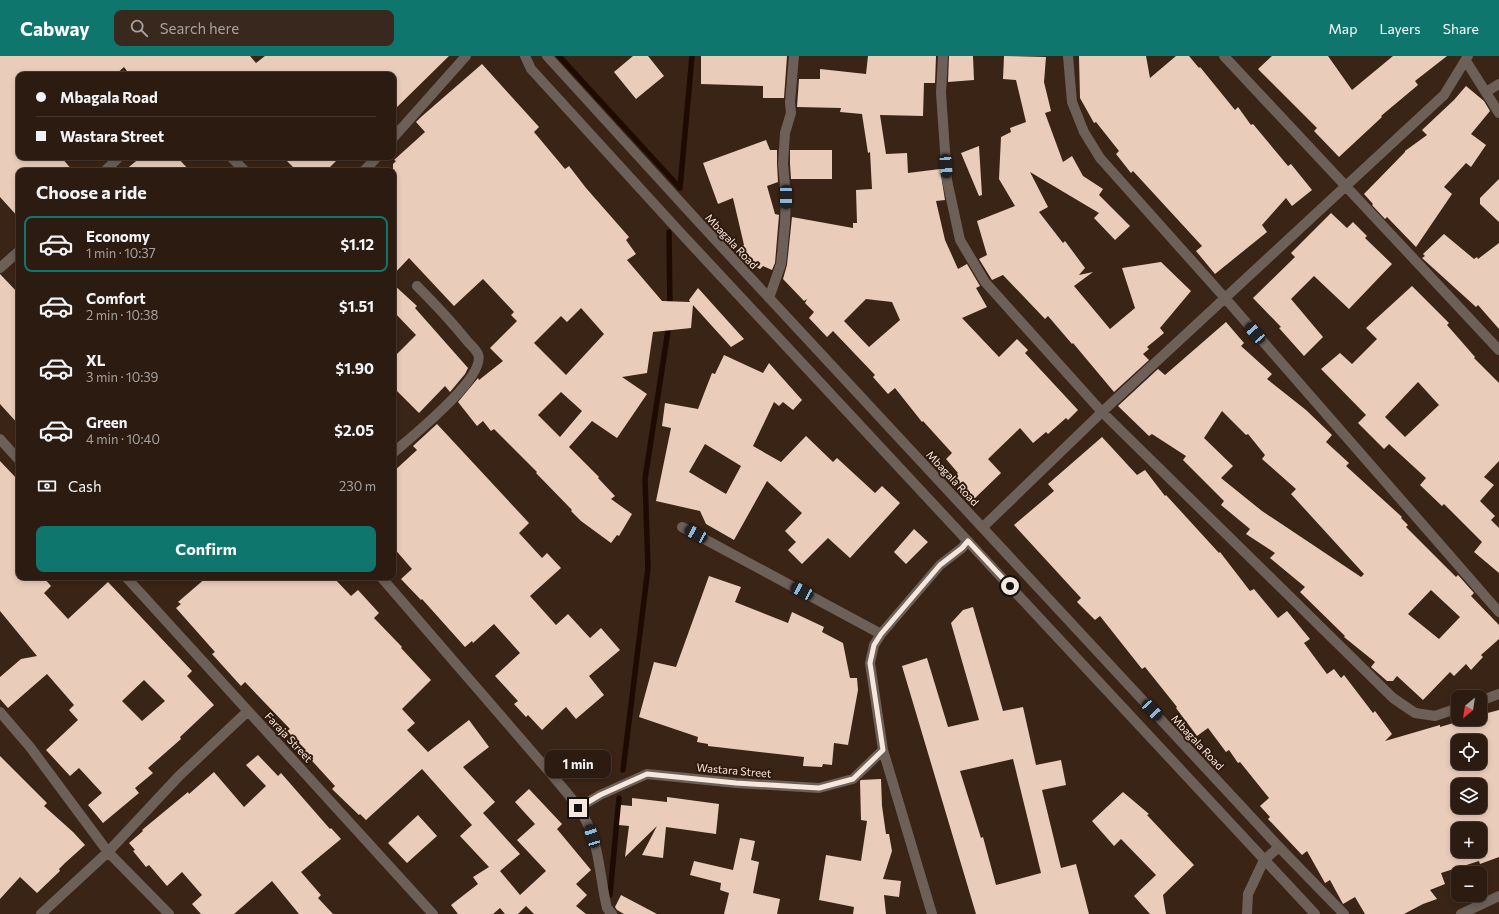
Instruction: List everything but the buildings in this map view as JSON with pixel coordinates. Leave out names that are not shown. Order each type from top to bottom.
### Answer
[{"type":"street","points":[[396,135],[466,56]]},
{"type":"street","points":[[525,56],[531,69],[647,196],[1264,860],[1316,914]]},
{"type":"street","name":"Mbagala Road","points":[[547,56],[769,298],[1279,847],[1344,914]]},
{"type":"street","points":[[769,298],[781,264],[782,255],[786,203],[783,164],[785,133],[791,114],[790,102],[794,56]]},
{"type":"street","points":[[943,56],[941,93],[947,180],[960,240],[984,282],[1102,412],[1393,698],[1415,713],[1435,716],[1451,710]]},
{"type":"street","points":[[1068,56],[1072,102],[1084,132],[1100,158],[1225,298],[1499,612]]},
{"type":"street","points":[[1224,56],[1499,350]]},
{"type":"street","points":[[983,527],[1102,412],[1444,95],[1467,59],[1499,113]]},
{"type":"street","points":[[1486,92],[1499,84]]},
{"type":"street","points":[[107,168],[116,160]]},
{"type":"street","points":[[234,160],[243,168]]},
{"type":"street","points":[[367,168],[374,160]]},
{"type":"street","points":[[0,268],[16,254]]},
{"type":"street","points":[[396,450],[449,403],[478,366],[478,354],[454,324],[417,286]]},
{"type":"street","points":[[0,439],[16,457]]},
{"type":"street","points":[[682,527],[881,634]]},
{"type":"street","points":[[932,914],[883,750],[870,663],[874,645],[881,634],[940,565],[962,548],[968,541]]},
{"type":"street","name":"Faraja Street","points":[[129,580],[433,914]]},
{"type":"street","points":[[384,580],[547,769],[578,808],[588,824],[596,849],[607,908],[612,914]]},
{"type":"street","points":[[1487,698],[1499,694]]},
{"type":"street","points":[[41,914],[108,852],[179,776],[248,711]]},
{"type":"street","points":[[0,712],[30,747],[108,852],[169,914]]},
{"type":"street","name":"Wastara Street","points":[[578,808],[600,795],[647,774],[736,783],[819,788],[853,779],[883,750]]},
{"type":"street","points":[[1247,914],[1248,894],[1264,860],[1279,847]]},
{"type":"street","points":[[1461,914],[1499,896]]},
{"type":"waterway","points":[[559,56],[680,188]]},
{"type":"waterway","points":[[680,188],[692,56]]},
{"type":"waterway","points":[[669,232],[670,308]]},
{"type":"waterway","points":[[623,770],[648,568],[645,479],[669,324]]},
{"type":"waterway","points":[[610,895],[619,798]]},
{"type":"route","points":[[578,808],[600,795],[647,774],[736,783],[819,788],[853,779],[883,750],[870,663],[874,645],[881,634],[940,565],[962,548],[968,541],[1010,586]]}]
